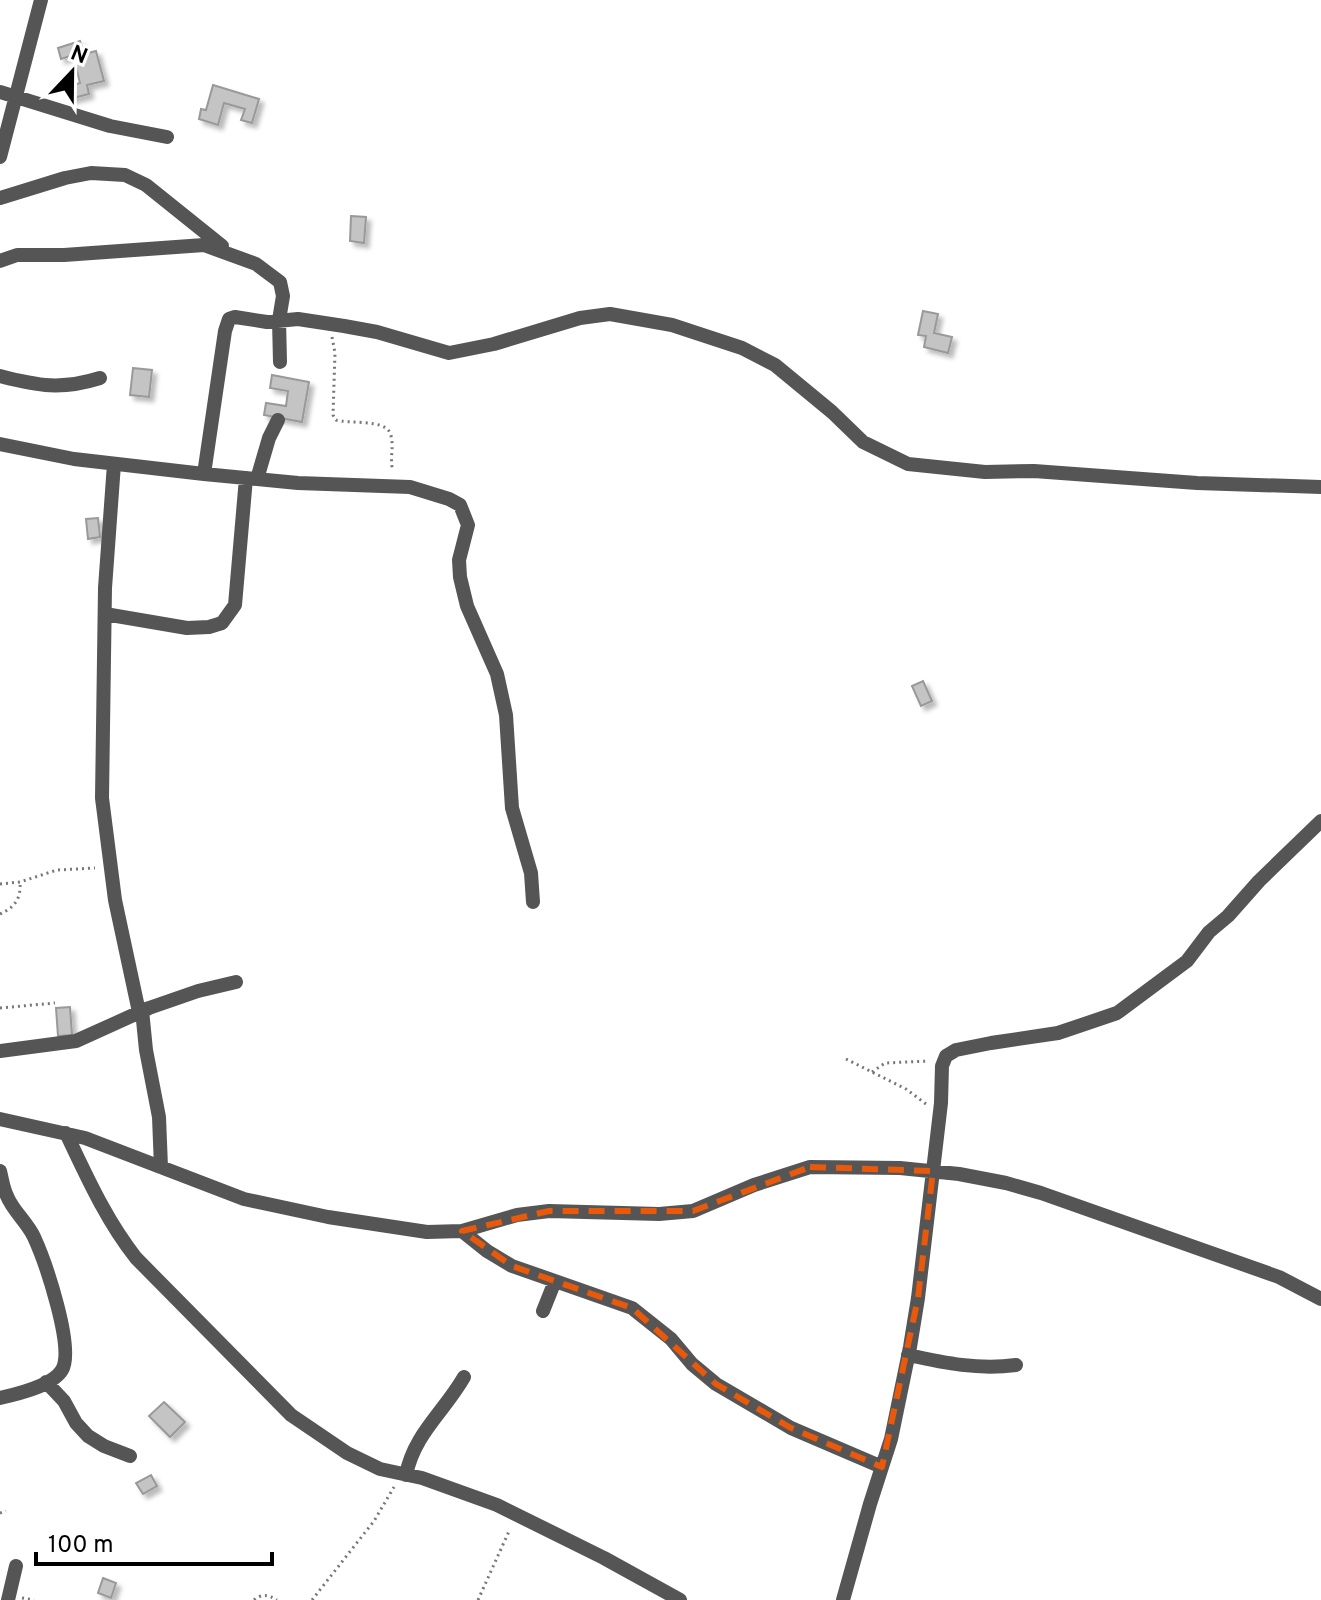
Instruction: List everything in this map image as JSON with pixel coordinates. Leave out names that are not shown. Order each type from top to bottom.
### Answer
[{"type":"street","points":[[0,157],[41,0]]},
{"type":"street","points":[[0,92],[110,126],[167,137]]},
{"type":"street","points":[[0,198],[91,173],[125,175],[146,185],[232,254]]},
{"type":"street","points":[[0,261],[17,255],[64,255],[184,245],[204,245],[232,254],[256,264],[280,282],[283,296],[279,320],[280,362]]},
{"type":"street","points":[[204,474],[227,323],[235,317],[267,322],[325,323],[377,332],[449,353],[494,344],[580,318],[610,314],[672,325],[742,348],[775,365],[863,442],[908,464],[985,472],[1034,471],[1197,483],[1321,487]]},
{"type":"street","points":[[0,376],[55,387],[78,385],[100,378]]},
{"type":"street","points":[[105,614],[187,628],[222,623],[235,605],[251,478],[278,420]]},
{"type":"street","points":[[0,444],[74,459],[204,474],[407,487],[460,505],[468,525],[459,560],[460,577],[467,606],[497,674],[506,715],[512,808],[531,873],[533,902]]},
{"type":"street","points":[[114,464],[105,614],[102,798],[117,911],[141,1011],[159,1117],[161,1167]]},
{"type":"street","points":[[843,1600],[891,1439],[908,1355],[933,1171],[942,1066],[947,1055],[956,1050],[991,1043],[1058,1033],[1117,1013],[1187,961],[1209,932],[1321,821]]},
{"type":"street","points":[[0,1051],[76,1041],[141,1011],[198,991],[236,982]]},
{"type":"street","points":[[0,1119],[66,1133],[244,1199],[427,1232],[462,1231],[517,1215],[549,1211],[659,1214],[693,1211],[754,1185],[810,1167],[933,1171],[1006,1183],[1041,1193],[1279,1277],[1321,1299]]},
{"type":"street","points":[[66,1133],[96,1196],[136,1258],[282,1406],[314,1431],[347,1453],[380,1469],[461,1491],[515,1515],[604,1558],[680,1600]]},
{"type":"street","points":[[0,1171],[6,1195],[34,1236],[62,1324],[65,1348],[60,1373],[46,1382],[0,1398]]},
{"type":"street","points":[[462,1231],[512,1266],[632,1308],[671,1339],[692,1364],[716,1384],[791,1428],[882,1467]]},
{"type":"street","points":[[543,1311],[555,1281]]},
{"type":"street","points":[[908,1355],[956,1366],[997,1368],[1016,1365]]},
{"type":"street","points":[[404,1474],[416,1442],[452,1398],[464,1377]]},
{"type":"street","points":[[46,1382],[64,1401],[76,1423],[88,1436],[130,1456]]},
{"type":"street","points":[[8,1600],[16,1566]]},
{"type":"path","points":[[325,323],[334,341],[333,415],[336,420],[345,423],[370,423],[386,428],[390,433],[392,469],[407,487]]},
{"type":"path","points":[[0,884],[20,882],[57,870],[111,866]]},
{"type":"path","points":[[0,914],[14,906],[19,898],[20,882]]},
{"type":"path","points":[[0,1008],[55,1003]]},
{"type":"path","points":[[872,1072],[885,1063],[921,1063],[947,1055]]},
{"type":"path","points":[[846,1059],[913,1093],[939,1117]]},
{"type":"path","points":[[312,1600],[374,1521],[404,1474]]},
{"type":"path","points":[[0,1513],[6,1511]]},
{"type":"path","points":[[478,1600],[503,1550],[515,1515]]},
{"type":"path","points":[[254,1600],[260,1595],[267,1595],[277,1600]]},
{"type":"highlighted area","points":[[810,1167],[933,1171],[918,1298],[882,1467],[791,1428],[716,1384],[632,1308],[512,1266],[462,1231],[549,1211],[693,1211]]},
{"type":"building","points":[[80,41],[84,54],[96,51],[104,81],[87,85],[89,94],[69,99],[66,87],[80,83],[73,55],[61,59],[58,48]]},
{"type":"building","points":[[213,85],[259,99],[252,123],[241,120],[245,109],[224,103],[218,125],[199,119],[201,109],[206,110]]},
{"type":"building","points":[[351,216],[366,217],[364,243],[350,241]]},
{"type":"building","points":[[923,311],[938,314],[934,333],[952,337],[948,353],[924,347],[926,336],[918,335]]},
{"type":"building","points":[[133,368],[152,370],[149,397],[130,395]]},
{"type":"building","points":[[272,375],[309,382],[302,422],[264,415],[266,403],[286,406],[288,391],[270,388]]},
{"type":"building","points":[[98,518],[100,537],[88,539],[86,519]]},
{"type":"building","points":[[923,681],[932,701],[921,706],[912,686]]},
{"type":"building","points":[[70,1007],[72,1035],[58,1036],[56,1008]]},
{"type":"building","points":[[164,1402],[185,1422],[170,1437],[149,1416]]},
{"type":"building","points":[[151,1475],[157,1486],[143,1494],[136,1483]]},
{"type":"building","points":[[103,1578],[116,1583],[111,1598],[98,1593]]}]
